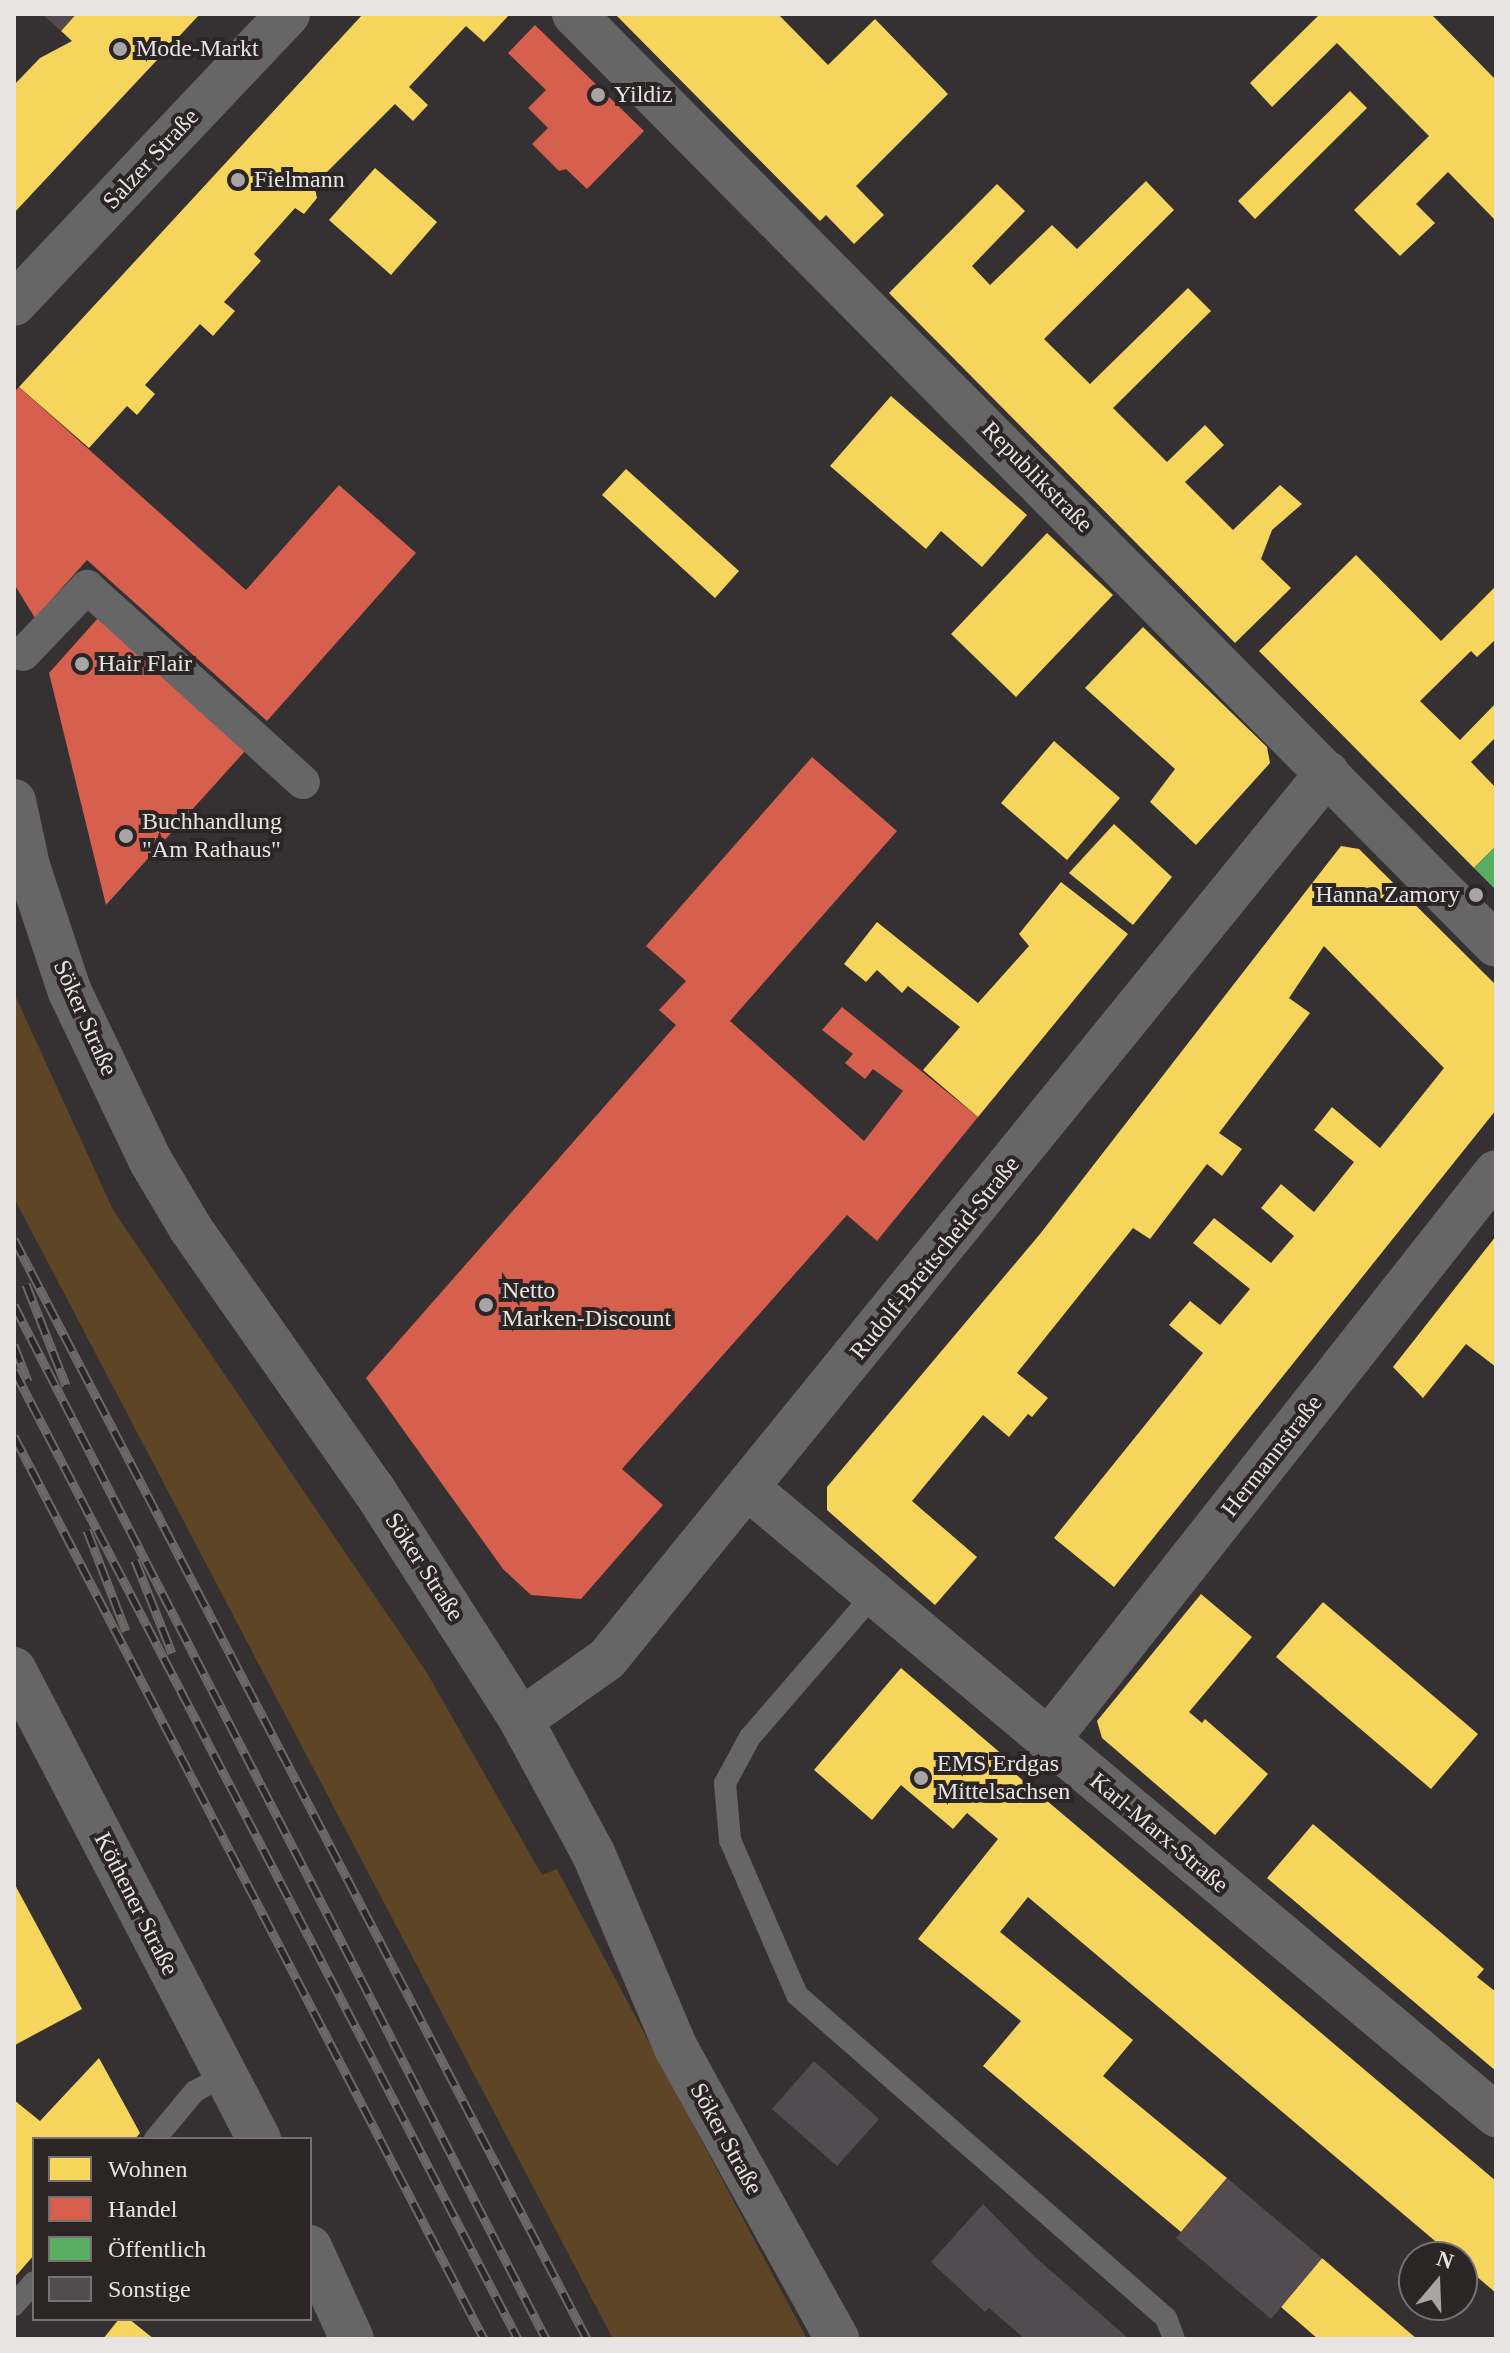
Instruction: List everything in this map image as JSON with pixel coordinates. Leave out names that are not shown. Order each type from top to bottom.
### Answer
[{"type":"street","name":"Salzer Straße","points":[[14,304],[288,14]]},
{"type":"street","name":"Republikstraße","points":[[574,14],[1496,945]]},
{"type":"street","points":[[23,654],[87,587],[303,782]]},
{"type":"street","name":"Rudolf-Breitscheid-Straße","points":[[521,1720],[607,1659],[749,1489],[1327,773]]},
{"type":"street","name":"Söker Straße","points":[[14,801],[28,866],[70,992],[150,1160],[191,1229],[374,1490],[521,1720],[594,1855],[676,2048],[837,2339]]},
{"type":"street","name":"Hermannstraße","points":[[1048,1740],[1496,1172]]},
{"type":"street","name":"Karl-Marx-Straße","points":[[749,1489],[1496,2115]]},
{"type":"street","name":"Köthener Straße","points":[[14,1669],[258,2137]]},
{"type":"street","points":[[312,2251],[352,2339]]},
{"type":"lane","points":[[874,1594],[750,1737],[725,1783],[730,1840],[797,1995],[1166,2318],[1174,2339]]},
{"type":"lane","points":[[157,2137],[195,2091],[225,2076]]},
{"type":"lane","points":[[14,2305],[32,2284]]},
{"type":"shaded area","points":[[14,993],[113,1210],[427,1673],[542,1875],[557,1869],[807,2339],[613,2339],[14,1198]]},
{"type":"building: Wohnen","points":[[76,14],[200,14],[14,213],[14,85],[40,58],[72,41],[61,31]]},
{"type":"building: Wohnen","points":[[363,14],[510,14],[484,42],[466,26],[409,87],[428,105],[413,121],[395,104],[314,185],[317,198],[304,214],[295,208],[254,254],[261,261],[224,302],[235,311],[213,336],[200,324],[145,385],[155,394],[137,415],[127,406],[89,448],[19,387]]},
{"type":"building: Wohnen","points":[[615,14],[778,14],[828,65],[875,19],[948,94],[856,186],[884,215],[854,244],[826,215],[820,221]]},
{"type":"building: Wohnen","points":[[1320,14],[1431,14],[1496,80],[1496,221],[1448,172],[1416,204],[1435,223],[1400,256],[1354,210],[1429,136],[1337,43],[1272,107],[1250,83]]},
{"type":"building: Wohnen","points":[[1350,91],[1367,108],[1255,219],[1238,201]]},
{"type":"building: Wohnen","points":[[375,168],[437,222],[391,275],[329,220]]},
{"type":"building: Wohnen","points":[[1146,181],[1174,210],[1044,339],[1090,384],[1188,288],[1211,311],[1113,408],[1167,462],[1205,425],[1224,445],[1185,482],[1233,530],[1280,485],[1302,504],[1272,530],[1261,559],[1291,588],[1235,643],[889,293],[997,184],[1025,211],[972,266],[990,285],[1052,225],[1077,249]]},
{"type":"building: Wohnen","points":[[891,396],[1027,515],[982,567],[941,531],[926,549],[830,466]]},
{"type":"building: Wohnen","points":[[626,469],[739,571],[715,598],[602,495]]},
{"type":"building: Wohnen","points":[[1047,533],[1113,595],[1016,697],[951,634]]},
{"type":"building: Wohnen","points":[[1356,555],[1441,641],[1496,586],[1496,639],[1477,657],[1471,651],[1420,701],[1460,740],[1496,703],[1496,737],[1471,762],[1496,788],[1496,846],[1474,868],[1259,651]]},
{"type":"building: Wohnen","points":[[1143,627],[1267,747],[1270,763],[1196,845],[1150,802],[1175,769],[1085,688]]},
{"type":"building: Wohnen","points":[[1054,741],[1120,798],[1067,860],[1001,803]]},
{"type":"building: Wohnen","points":[[1114,824],[1172,877],[1133,925],[1069,873]]},
{"type":"building: Wohnen","points":[[1341,846],[1359,849],[1496,985],[1496,1110],[1114,1587],[1054,1538],[1203,1353],[1169,1325],[1190,1301],[1220,1325],[1250,1289],[1193,1243],[1214,1218],[1271,1263],[1294,1236],[1261,1208],[1281,1184],[1314,1212],[1354,1162],[1314,1130],[1332,1107],[1380,1148],[1444,1068],[1324,946],[1289,998],[1310,1013],[1219,1133],[1242,1149],[1222,1176],[1207,1164],[1150,1239],[1133,1228],[1017,1373],[1048,1398],[1032,1417],[1028,1414],[1009,1437],[983,1415],[912,1501],[977,1557],[935,1605],[827,1510],[827,1487],[1040,1234]]},
{"type":"building: Wohnen","points":[[1061,882],[1128,934],[978,1117],[923,1070],[960,1027],[908,986],[902,993],[877,970],[866,982],[844,964],[877,922],[978,1003],[1029,946],[1019,934]]},
{"type":"building: Wohnen","points":[[1496,1236],[1496,1367],[1466,1344],[1423,1398],[1393,1367]]},
{"type":"building: Wohnen","points":[[1201,1594],[1252,1637],[1189,1712],[1202,1723],[1205,1719],[1268,1774],[1215,1835],[1102,1738],[1097,1721]]},
{"type":"building: Wohnen","points":[[1323,1602],[1478,1734],[1431,1789],[1276,1657]]},
{"type":"building: Wohnen","points":[[901,1668],[1011,1762],[1007,1767],[1496,2181],[1496,2293],[1478,2278],[1478,2241],[1435,2241],[1028,1897],[1000,1932],[1133,2040],[1103,2076],[1227,2178],[1181,2232],[983,2066],[1021,2021],[918,1939],[998,1839],[967,1813],[953,1829],[901,1785],[872,1820],[814,1770]]},
{"type":"building: Wohnen","points":[[1313,1824],[1484,1969],[1477,1977],[1496,1992],[1496,2071],[1267,1878]]},
{"type":"building: Wohnen","points":[[14,1883],[82,2009],[15,2045],[14,2043]]},
{"type":"building: Wohnen","points":[[99,2058],[140,2133],[137,2137],[32,2137],[32,2257],[14,2278],[14,2100],[40,2121]]},
{"type":"building: Wohnen","points":[[1322,2258],[1417,2339],[1318,2339],[1281,2307]]},
{"type":"building: Wohnen","points":[[117,2321],[132,2321],[154,2339],[103,2339]]},
{"type":"building: Handel","points":[[535,25],[644,131],[587,189],[566,169],[559,171],[532,144],[548,128],[528,108],[546,90],[508,53]]},
{"type":"building: Handel","points":[[19,387],[246,590],[339,485],[416,553],[267,721],[87,560],[35,618],[14,584],[14,392]]},
{"type":"building: Handel","points":[[99,617],[246,750],[106,905],[49,673]]},
{"type":"building: Handel","points":[[812,757],[897,831],[730,1021],[864,1141],[903,1091],[873,1069],[865,1079],[845,1063],[853,1054],[822,1030],[842,1007],[978,1117],[877,1241],[847,1215],[622,1469],[663,1505],[581,1599],[531,1595],[503,1569],[366,1378],[676,1025],[659,1010],[686,981],[646,946]]},
{"type":"building: Öffentlich","points":[[1496,846],[1496,890],[1474,868]]},
{"type":"building: Sonstige","points":[[42,14],[76,14],[61,31]]},
{"type":"building: Sonstige","points":[[814,2061],[879,2119],[837,2166],[772,2109]]},
{"type":"building: Sonstige","points":[[1227,2178],[1322,2258],[1271,2319],[1176,2238]]},
{"type":"building: Sonstige","points":[[983,2204],[1035,2257],[1129,2339],[1025,2339],[989,2308],[985,2312],[931,2262]]},
{"type":"railway","points":[[14,1239],[587,2339]]},
{"type":"railway","points":[[26,1284],[66,1385]]},
{"type":"railway","points":[[14,1305],[546,2339]]},
{"type":"railway","points":[[14,1345],[28,1381]]},
{"type":"railway","points":[[14,1370],[518,2339]]},
{"type":"railway","points":[[14,1436],[484,2339]]},
{"type":"railway","points":[[87,1530],[126,1631]]},
{"type":"railway","points":[[135,1560],[172,1653]]},
{"type":"place","name":"Mode-Markt","points":[[120,49]]},
{"type":"place","name":"Yildiz","points":[[598,95]]},
{"type":"place","name":"Fielmann","points":[[238,180]]},
{"type":"place","name":"Hair Flair","points":[[82,664]]},
{"type":"place","name":"Buchhandlung \"Am Rathaus\"","points":[[126,836]]},
{"type":"place","name":"Hanna Zamory","points":[[1476,895]]},
{"type":"place","name":"Netto Marken-Discount","points":[[486,1305]]},
{"type":"place","name":"EMS Erdgas Mittelsachsen","points":[[921,1778]]}]
